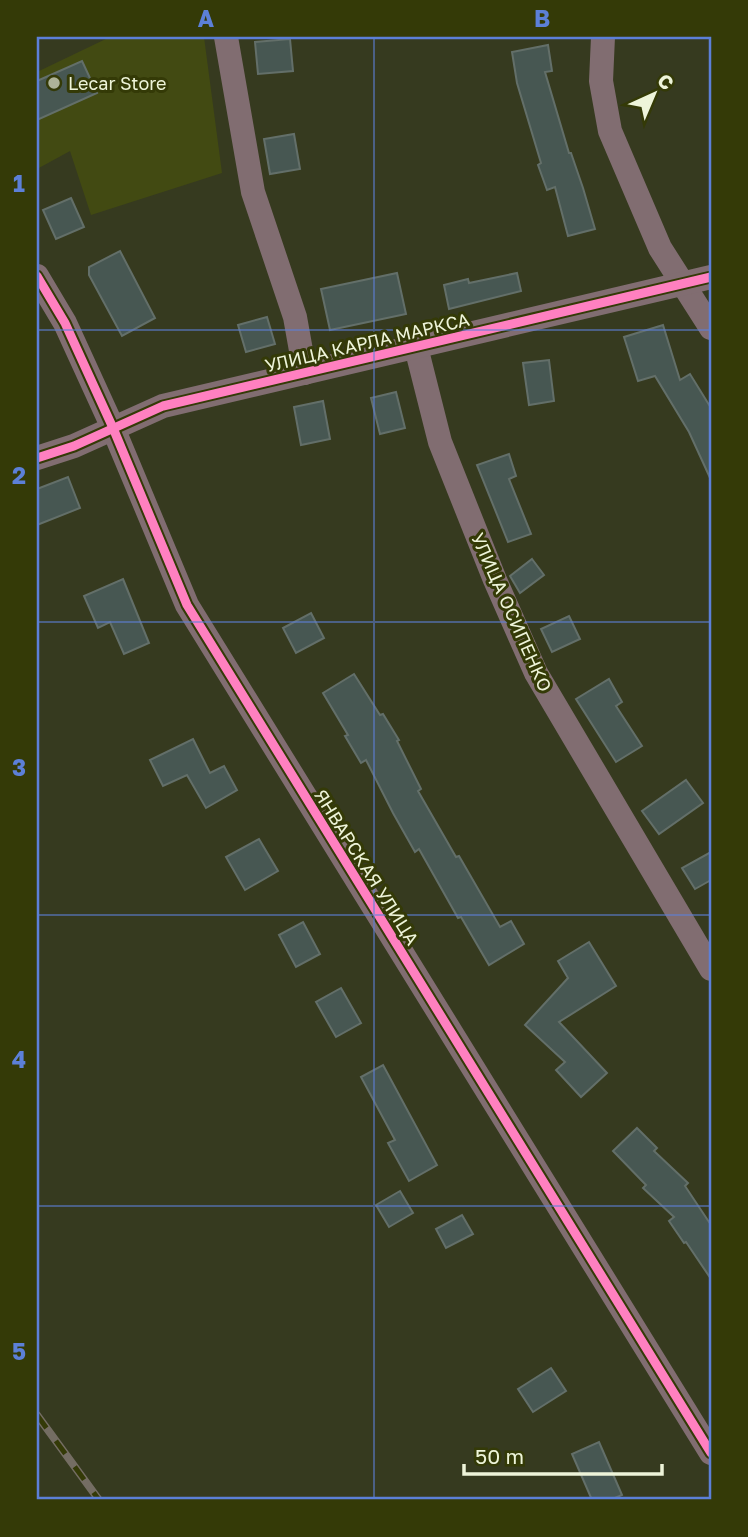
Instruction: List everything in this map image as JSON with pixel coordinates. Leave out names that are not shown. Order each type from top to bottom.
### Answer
[{"type":"street","points":[[226,37],[253,192],[295,317],[305,373]]},
{"type":"street","points":[[603,37],[601,81],[610,131],[660,248],[711,328]]},
{"type":"street","name":"ЯНВАРСКАЯ УЛИЦА","points":[[37,276],[65,323],[113,428],[187,605],[711,1453]]},
{"type":"street","name":"УЛИЦА КАРЛА МАРКСА","points":[[37,458],[74,446],[163,406],[711,277]]},
{"type":"street","name":"УЛИЦА ОСИПЕНКО","points":[[416,347],[440,442],[495,580],[536,673],[711,969]]},
{"type":"shaded area","points":[[110,37],[204,37],[222,173],[91,215],[70,151],[37,169],[37,72]]},
{"type":"building","points":[[290,39],[293,71],[258,74],[255,42]]},
{"type":"building","points":[[548,45],[552,71],[545,72],[595,229],[568,236],[555,187],[547,190],[538,165],[541,163],[517,83],[512,52]]},
{"type":"building","points":[[82,61],[97,93],[37,120],[37,81]]},
{"type":"building","points":[[294,134],[300,169],[270,174],[264,139]]},
{"type":"building","points":[[71,198],[84,227],[56,239],[43,210]]},
{"type":"building","points":[[120,251],[155,318],[122,336],[89,275],[89,267]]},
{"type":"building","points":[[397,273],[406,314],[330,330],[321,289]]},
{"type":"building","points":[[517,273],[521,291],[449,309],[444,285]]},
{"type":"building","points":[[267,317],[275,344],[246,352],[238,325]]},
{"type":"building","points":[[663,325],[680,380],[690,374],[711,408],[711,480],[689,432],[655,376],[638,381],[624,337]]},
{"type":"building","points":[[549,360],[554,401],[529,405],[523,363]]},
{"type":"building","points":[[396,392],[405,428],[380,434],[371,398]]},
{"type":"building","points":[[323,401],[330,439],[301,445],[294,407]]},
{"type":"building","points":[[509,454],[516,476],[509,479],[531,534],[508,542],[477,465]]},
{"type":"building","points":[[68,477],[80,508],[37,525],[37,489]]},
{"type":"building","points":[[532,559],[544,575],[520,593],[510,576]]},
{"type":"building","points":[[123,579],[149,643],[124,654],[110,622],[98,628],[84,596]]},
{"type":"building","points":[[311,613],[324,638],[296,653],[283,628]]},
{"type":"building","points":[[569,616],[580,639],[552,652],[541,629]]},
{"type":"building","points":[[354,674],[399,740],[397,741],[421,789],[418,791],[500,927],[511,921],[524,944],[489,965],[461,917],[458,918],[419,849],[415,852],[366,760],[361,763],[323,693]]},
{"type":"building","points":[[609,679],[622,702],[616,706],[642,746],[616,762],[576,699]]},
{"type":"building","points":[[193,739],[210,773],[224,766],[237,790],[206,808],[187,775],[163,786],[150,760]]},
{"type":"building","points":[[686,780],[703,803],[659,834],[642,811]]},
{"type":"building","points":[[259,839],[278,871],[245,890],[226,857]]},
{"type":"building","points":[[711,852],[711,880],[695,889],[682,868]]},
{"type":"building","points":[[303,922],[320,954],[296,967],[279,935]]},
{"type":"building","points":[[589,942],[616,986],[559,1022],[607,1073],[581,1097],[556,1070],[565,1062],[525,1025],[568,978],[558,961]]},
{"type":"building","points":[[341,988],[361,1023],[336,1037],[316,1002]]},
{"type":"building","points":[[383,1065],[437,1165],[409,1181],[388,1143],[395,1140],[361,1077]]},
{"type":"building","points":[[637,1128],[657,1148],[654,1151],[688,1183],[685,1186],[711,1225],[711,1279],[669,1221],[674,1217],[643,1188],[646,1185],[613,1151]]},
{"type":"building","points":[[400,1191],[413,1213],[389,1227],[376,1205]]},
{"type":"building","points":[[462,1215],[473,1234],[446,1248],[436,1229]]},
{"type":"building","points":[[551,1368],[566,1391],[533,1412],[518,1389]]},
{"type":"building","points":[[599,1442],[622,1495],[610,1500],[592,1500],[572,1454]]},
{"type":"railway","points":[[37,1415],[99,1500]]},
{"type":"cycle path","points":[[37,276],[65,323],[113,428],[187,605],[711,1453]]},
{"type":"cycle path","points":[[37,458],[74,446],[163,406],[711,277]]},
{"type":"place","name":"Lecar Store","points":[[54,83]]}]
